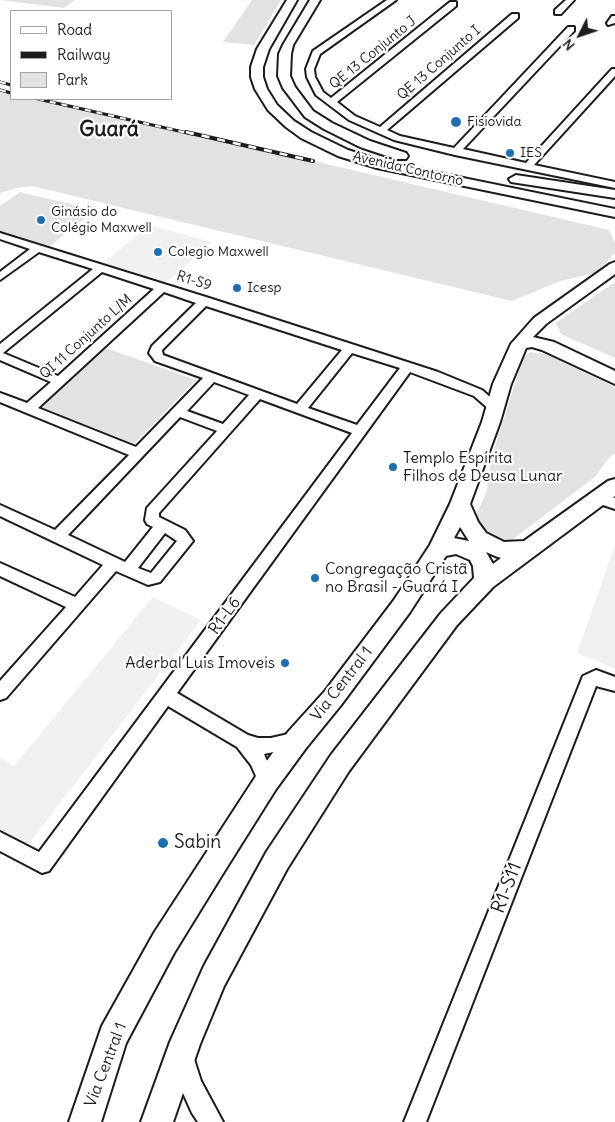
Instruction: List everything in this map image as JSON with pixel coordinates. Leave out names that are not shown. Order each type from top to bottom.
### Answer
[{"type":"main road","name":"Avenida Contorno","points":[[292,0],[268,42],[257,67],[257,77],[265,97],[274,110],[306,135],[343,153],[382,165],[615,213]]},
{"type":"main road","name":"Avenida Contorno","points":[[315,0],[288,45],[283,65],[284,76],[303,108],[328,126],[365,144],[404,156],[473,171],[615,194]]},
{"type":"main road","points":[[268,42],[275,46],[288,45]]},
{"type":"main road","points":[[274,110],[288,106],[303,108]]},
{"type":"main road","points":[[343,153],[361,152],[365,149],[365,144]]},
{"type":"main road","points":[[592,209],[615,222]]},
{"type":"main road","name":"Via Central 1","points":[[85,1122],[113,1037],[174,927],[212,864],[267,781],[402,606],[422,579],[439,549],[460,504],[502,384],[519,344],[540,321],[615,267]]},
{"type":"main road","points":[[540,321],[554,334],[615,364]]},
{"type":"main road","points":[[519,344],[532,342],[548,346],[615,378]]},
{"type":"main road","points":[[157,1122],[185,1042],[214,976],[276,860],[340,763],[449,618],[485,581],[527,549],[610,496]]},
{"type":"main road","points":[[460,504],[469,525],[478,539],[502,550],[527,549]]},
{"type":"main road","points":[[439,549],[456,546],[466,548],[477,554],[484,566],[485,581]]},
{"type":"street","points":[[392,0],[316,53],[310,69],[311,77],[319,92],[352,118],[380,132],[404,140],[455,152],[610,181]]},
{"type":"street","points":[[558,12],[570,0]]},
{"type":"street","name":"QE 13 Conjunto J","points":[[332,102],[453,4]]},
{"type":"street","name":"QE 13 Conjunto I","points":[[380,132],[515,16]]},
{"type":"street","points":[[455,152],[571,29]]},
{"type":"street","points":[[528,166],[615,71]]},
{"type":"street","points":[[328,126],[352,118]]},
{"type":"street","name":"R1-S9","points":[[0,236],[408,366],[463,386],[488,400],[495,407]]},
{"type":"street","points":[[0,277],[38,248]]},
{"type":"street","points":[[0,350],[101,268]]},
{"type":"street","name":"QI 11 Conjunto L/M","points":[[29,409],[163,287]]},
{"type":"street","points":[[205,300],[156,349],[155,353],[165,362],[360,431]]},
{"type":"street","points":[[300,410],[350,348]]},
{"type":"street","points":[[0,356],[60,381]]},
{"type":"street","name":"R1-L6","points":[[0,841],[42,864],[408,366]]},
{"type":"street","points":[[58,536],[210,378]]},
{"type":"street","name":"R1-S9","points":[[463,386],[478,388],[502,384]]},
{"type":"street","points":[[0,510],[148,579],[155,578],[186,541],[180,534],[152,520],[152,512],[257,394]]},
{"type":"street","points":[[0,397],[138,453]]},
{"type":"street","points":[[178,412],[225,429]]},
{"type":"street","points":[[0,693],[76,605],[121,566],[163,525]]},
{"type":"street","points":[[0,569],[76,605]]},
{"type":"street","name":"R1-S11","points":[[415,1122],[588,681],[596,677],[615,684]]},
{"type":"street","points":[[167,696],[243,741],[258,746],[271,746],[297,740]]},
{"type":"street","points":[[243,741],[258,760],[267,781]]},
{"type":"street","points":[[185,1042],[184,1065],[190,1084],[200,1105],[212,1122]]},
{"type":"shaded area","name":"Colegio Maxwell","points":[[149,225],[212,242],[166,283],[104,263]]},
{"type":"shaded area","points":[[615,545],[615,669],[577,653]]},
{"type":"shaded area","points":[[153,597],[201,620],[26,847],[0,831],[0,758],[14,766]]},
{"type":"green space","points":[[0,0],[75,0],[64,8]]},
{"type":"green space","points":[[252,0],[281,0],[254,45],[223,42]]},
{"type":"green space","points":[[0,88],[10,90],[10,100],[52,100],[609,230],[615,243],[615,253],[595,273],[560,281],[512,301],[32,186],[0,193]]},
{"type":"green space","name":"Ginásio do Colégio Maxwell","points":[[20,192],[95,210],[50,246],[0,231],[0,206]]},
{"type":"green space","points":[[615,282],[615,358],[561,334],[556,323]]},
{"type":"green space","points":[[106,348],[196,380],[134,444],[40,407]]},
{"type":"green space","points":[[530,352],[546,354],[615,387],[615,453],[608,459],[596,476],[509,542],[494,542],[484,534],[476,516],[487,490],[491,459],[523,358]]},
{"type":"railway","points":[[0,82],[10,85]]},
{"type":"railway","points":[[0,90],[10,93]]},
{"type":"railway","points":[[42,100],[192,134]]},
{"type":"railway","points":[[186,132],[313,161]]},
{"type":"place","name":"Fisiovida","points":[[456,122]]},
{"type":"place","name":"IES","points":[[510,153]]},
{"type":"place","name":"Ginásio do Colégio Maxwell","points":[[41,220]]},
{"type":"place","name":"Colegio Maxwell","points":[[158,252]]},
{"type":"place","name":"Icesp","points":[[237,288]]},
{"type":"place","name":"Templo Espírita Filhos de Deusa Lunar","points":[[393,467]]},
{"type":"place","name":"Congregação Cristã no Brasil - Guará I","points":[[315,578]]},
{"type":"place","name":"Aderbal Luis Imoveis","points":[[285,663]]},
{"type":"place","name":"Sabin","points":[[163,843]]},
{"type":"district","name":"Guará","points":[[109,130]]}]
